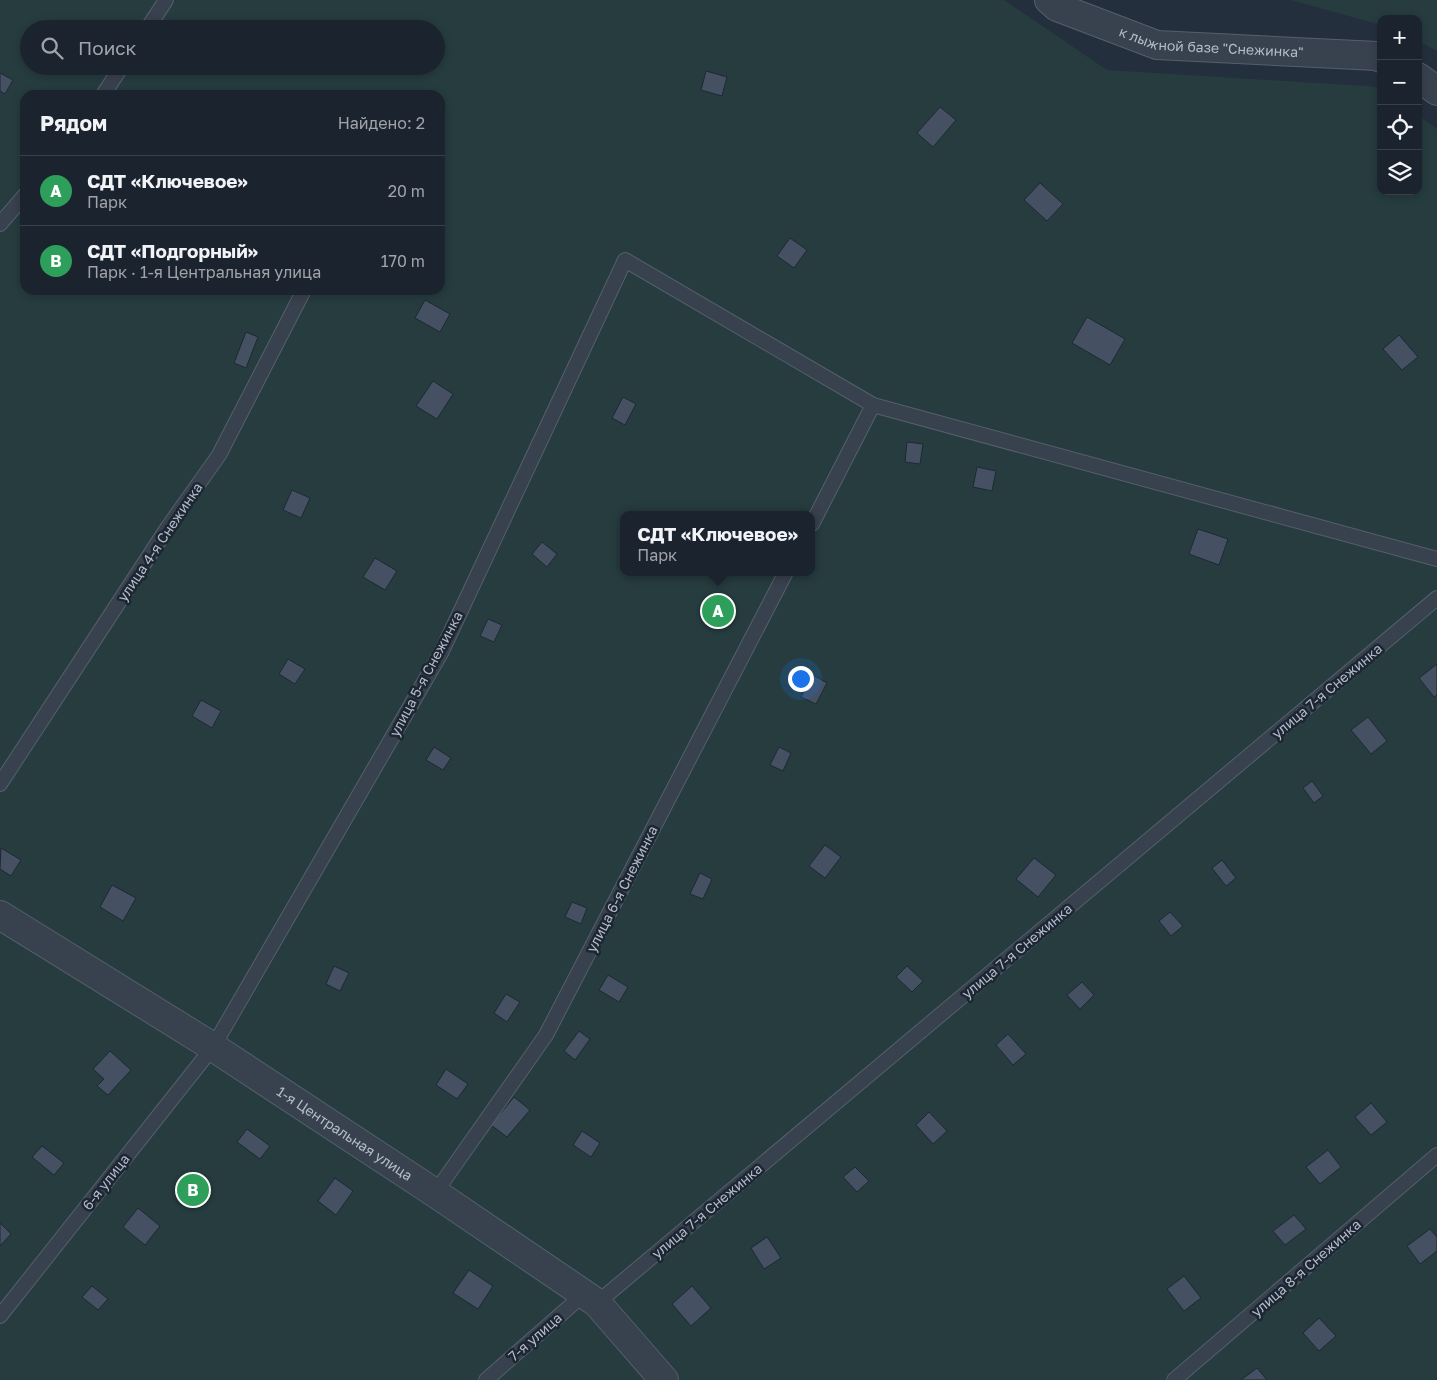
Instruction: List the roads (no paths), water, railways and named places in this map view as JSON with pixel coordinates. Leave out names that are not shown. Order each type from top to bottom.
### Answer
[{"type":"street","name":"к лыжной базе \"Снежинка\"","points":[[1049,0],[1057,7],[1157,45],[1377,56]]},
{"type":"street","points":[[1422,80],[1437,92]]},
{"type":"street","name":"1-я Центральная улица","points":[[0,915],[213,1047],[435,1193],[590,1299],[664,1380]]},
{"type":"lane","points":[[152,20],[166,0]]},
{"type":"lane","points":[[106,90],[116,75]]},
{"type":"lane","points":[[0,224],[20,201]]},
{"type":"lane","name":"улица 5-я Снежинка","points":[[213,1047],[441,653],[625,260],[874,405]]},
{"type":"lane","name":"улица 4-я Снежинка","points":[[0,784],[168,527],[219,455],[301,295]]},
{"type":"lane","points":[[815,518],[874,405],[1437,559]]},
{"type":"lane","name":"улица 6-я Снежинка","points":[[435,1193],[546,1035],[784,576]]},
{"type":"lane","name":"улица 7-я Снежинка","points":[[590,1299],[1437,598]]},
{"type":"lane","name":"6-я улица","points":[[0,1316],[213,1047]]},
{"type":"lane","name":"улица 8-я Снежинка","points":[[1174,1380],[1437,1155]]},
{"type":"lane","name":"7-я улица","points":[[486,1380],[590,1299]]},
{"type":"place","name":"СДТ «Ключевое»","points":[[718,611]]},
{"type":"place","name":"СДТ «Подгорный»","points":[[193,1190]]}]
